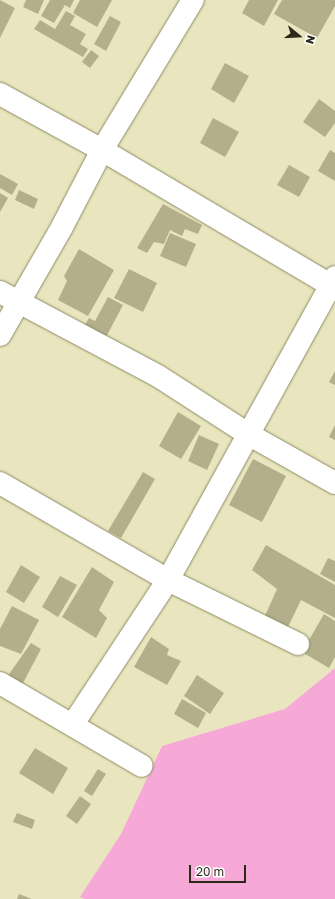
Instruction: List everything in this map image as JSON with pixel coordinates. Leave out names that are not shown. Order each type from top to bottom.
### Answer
[{"type":"street","points":[[0,335],[20,302],[102,150],[194,0]]},
{"type":"street","points":[[0,94],[102,150],[333,284],[248,434],[168,580],[73,724]]},
{"type":"street","points":[[0,292],[158,376],[248,434],[335,482]]},
{"type":"street","points":[[0,483],[168,580],[298,644]]},
{"type":"street","points":[[0,683],[73,724],[142,766]]},
{"type":"shaded area","points":[[335,668],[335,899],[85,899],[80,897],[121,834],[162,746],[285,709]]},
{"type":"building","points":[[0,0],[15,8],[0,38]]},
{"type":"building","points":[[26,0],[44,0],[38,14],[23,7]]},
{"type":"building","points":[[50,0],[74,0],[70,8],[65,5],[54,23],[41,16]]},
{"type":"building","points":[[80,0],[112,0],[97,27],[73,13]]},
{"type":"building","points":[[249,0],[278,0],[264,26],[242,13]]},
{"type":"building","points":[[282,0],[335,0],[335,6],[317,38],[274,14]]},
{"type":"building","points":[[66,11],[75,16],[70,25],[86,34],[80,44],[88,49],[83,57],[34,29],[40,20],[55,29]]},
{"type":"building","points":[[110,16],[121,22],[106,51],[94,44]]},
{"type":"building","points":[[91,50],[99,56],[90,68],[82,62]]},
{"type":"building","points":[[225,63],[249,76],[234,103],[211,89]]},
{"type":"building","points":[[319,99],[335,111],[335,123],[325,137],[303,122]]},
{"type":"building","points":[[213,118],[239,132],[225,157],[200,143]]},
{"type":"building","points":[[330,150],[335,153],[335,181],[318,171]]},
{"type":"building","points":[[289,165],[310,177],[299,197],[277,185]]},
{"type":"building","points":[[0,174],[18,184],[12,195],[0,188]]},
{"type":"building","points":[[19,190],[38,199],[34,209],[15,200]]},
{"type":"building","points":[[0,193],[8,198],[0,212]]},
{"type":"building","points":[[163,204],[202,225],[198,234],[185,229],[182,236],[170,230],[164,244],[154,242],[147,253],[137,248]]},
{"type":"building","points":[[170,233],[196,244],[186,267],[160,256]]},
{"type":"building","points":[[79,249],[114,270],[88,316],[58,300],[67,281],[64,276]]},
{"type":"building","points":[[129,269],[157,283],[143,312],[114,298]]},
{"type":"building","points":[[108,297],[123,305],[105,339],[83,328],[89,318],[95,321]]},
{"type":"building","points":[[335,371],[335,385],[329,382]]},
{"type":"building","points":[[178,412],[201,426],[181,459],[159,446]]},
{"type":"building","points":[[335,425],[335,440],[329,437]]},
{"type":"building","points":[[199,435],[219,444],[207,470],[188,461]]},
{"type":"building","points":[[253,459],[286,476],[262,522],[229,505]]},
{"type":"building","points":[[143,472],[155,479],[121,538],[108,531]]},
{"type":"building","points":[[266,545],[335,585],[335,618],[301,600],[287,629],[264,618],[277,589],[252,570]]},
{"type":"building","points":[[328,558],[335,561],[335,582],[320,574]]},
{"type":"building","points":[[21,565],[40,577],[24,603],[6,592]]},
{"type":"building","points":[[92,567],[114,582],[99,610],[107,618],[96,638],[62,617]]},
{"type":"building","points":[[60,576],[77,585],[58,617],[42,607]]},
{"type":"building","points":[[12,606],[39,620],[21,654],[0,646],[0,629]]},
{"type":"building","points":[[324,614],[335,621],[335,657],[329,668],[302,652]]},
{"type":"building","points":[[151,637],[169,649],[167,655],[181,661],[167,685],[134,667]]},
{"type":"building","points":[[31,643],[41,649],[22,685],[7,677]]},
{"type":"building","points":[[197,675],[224,693],[210,714],[184,696]]},
{"type":"building","points":[[182,699],[206,713],[198,728],[174,714]]},
{"type":"building","points":[[35,748],[68,768],[53,794],[19,773]]},
{"type":"building","points":[[98,769],[106,774],[92,796],[84,791]]},
{"type":"building","points":[[80,796],[91,804],[77,824],[66,816]]},
{"type":"building","points":[[17,813],[35,820],[32,829],[13,822]]},
{"type":"building","points":[[19,894],[32,899],[17,899]]}]
